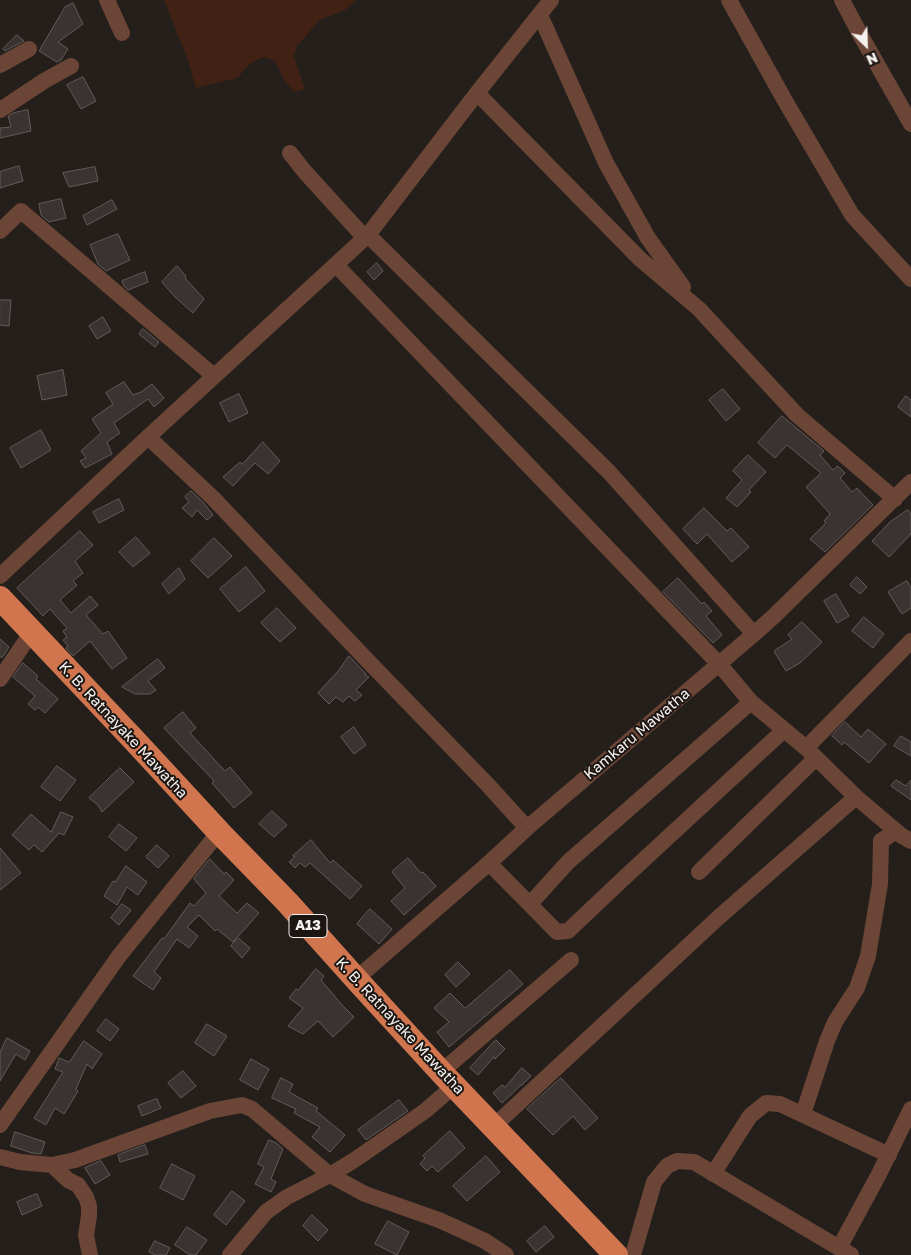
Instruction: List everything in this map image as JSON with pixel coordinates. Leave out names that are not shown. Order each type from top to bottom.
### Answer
[{"type":"highway","name":"K. B. Ratnayake Mawatha","points":[[0,598],[616,1255]]},
{"type":"street","points":[[106,0],[122,33]]},
{"type":"street","points":[[0,576],[366,237],[551,0]]},
{"type":"street","points":[[729,0],[852,215],[911,279]]},
{"type":"street","points":[[842,0],[911,124]]},
{"type":"street","points":[[540,15],[606,163],[648,238],[699,309]]},
{"type":"street","points":[[0,65],[29,49]]},
{"type":"street","points":[[0,110],[71,66]]},
{"type":"street","points":[[478,93],[640,259],[699,309],[797,415],[894,499]]},
{"type":"street","points":[[290,153],[305,172],[366,237],[609,472],[754,634]]},
{"type":"street","points":[[0,231],[21,211],[214,376]]},
{"type":"street","points":[[336,265],[719,664],[751,702],[811,753],[856,797],[905,834]]},
{"type":"street","points":[[148,437],[213,498],[527,828]]},
{"type":"street","name":"Kamkaru Mawatha","points":[[356,979],[527,828],[754,634],[911,482]]},
{"type":"street","points":[[0,679],[32,632]]},
{"type":"street","points":[[699,872],[811,753],[911,641]]},
{"type":"street","points":[[530,904],[568,862],[751,702]]},
{"type":"street","points":[[489,862],[557,932],[568,931],[784,730]]},
{"type":"street","points":[[494,1126],[719,917],[856,797]]},
{"type":"street","points":[[0,1125],[119,956],[219,832]]},
{"type":"street","points":[[803,1114],[826,1041],[834,1022],[857,988],[868,956],[880,884],[881,841],[905,834]]},
{"type":"street","points":[[230,1255],[266,1212],[287,1198],[330,1175],[425,1110],[448,1078],[571,960]]},
{"type":"street","points":[[713,1174],[750,1116],[766,1102],[780,1104],[888,1155]]},
{"type":"street","points":[[0,1157],[20,1162],[52,1165],[75,1160],[210,1111],[242,1105],[252,1109],[330,1175],[365,1194],[459,1229],[485,1241],[506,1255]]},
{"type":"street","points":[[633,1255],[654,1182],[667,1166],[677,1160],[694,1162],[845,1252],[888,1155],[904,1141],[911,1109]]},
{"type":"street","points":[[52,1165],[68,1180],[78,1185],[86,1197],[89,1206],[86,1236],[90,1255]]},
{"type":"shaded area","points":[[164,0],[356,0],[345,10],[320,20],[297,46],[294,56],[305,89],[294,92],[285,81],[275,61],[264,57],[251,63],[237,78],[196,88],[187,58]]},
{"type":"building","points":[[73,3],[83,24],[58,42],[68,49],[61,60],[57,62],[39,51],[65,7]]},
{"type":"building","points":[[17,35],[24,41],[5,51],[3,49]]},
{"type":"building","points":[[83,77],[96,101],[81,109],[67,85]]},
{"type":"building","points":[[28,110],[31,131],[0,138],[0,128],[11,127],[8,116]]},
{"type":"building","points":[[19,166],[23,181],[0,188],[0,172]]},
{"type":"building","points":[[95,167],[98,181],[69,187],[63,173]]},
{"type":"building","points":[[61,199],[66,218],[49,222],[41,215],[39,204]]},
{"type":"building","points":[[112,200],[117,209],[87,225],[83,216]]},
{"type":"building","points":[[118,234],[130,260],[106,271],[98,264],[90,245]]},
{"type":"building","points":[[377,263],[383,271],[374,280],[367,272]]},
{"type":"building","points":[[177,266],[204,299],[193,313],[162,282]]},
{"type":"building","points":[[145,272],[148,282],[128,290],[124,286],[122,281]]},
{"type":"building","points":[[0,300],[11,300],[9,326],[0,325]]},
{"type":"building","points":[[103,317],[111,331],[97,339],[89,326]]},
{"type":"building","points":[[143,329],[159,342],[155,347],[139,334]]},
{"type":"building","points":[[63,370],[67,395],[42,400],[37,376]]},
{"type":"building","points":[[124,382],[133,395],[152,384],[164,398],[154,407],[148,399],[114,423],[120,433],[107,442],[112,454],[85,468],[80,461],[86,458],[81,451],[101,433],[92,419],[113,404],[106,393]]},
{"type":"building","points":[[723,389],[740,409],[726,421],[709,400]]},
{"type":"building","points":[[239,394],[248,413],[229,422],[220,403]]},
{"type":"building","points":[[906,396],[911,400],[911,417],[898,407]]},
{"type":"building","points":[[782,416],[824,451],[820,455],[833,470],[838,466],[845,473],[840,478],[852,492],[857,488],[873,505],[825,552],[810,539],[826,523],[824,521],[830,514],[806,487],[821,473],[787,445],[775,458],[758,443]]},
{"type":"building","points":[[41,430],[51,450],[21,468],[10,448]]},
{"type":"building","points":[[263,442],[280,461],[268,474],[255,463],[233,486],[223,477],[240,462],[242,464]]},
{"type":"building","points":[[748,455],[766,472],[749,490],[751,492],[737,507],[726,498],[742,480],[733,471]]},
{"type":"building","points":[[191,491],[213,515],[207,520],[197,510],[192,517],[182,508],[189,502],[185,497]]},
{"type":"building","points":[[119,499],[124,510],[99,523],[93,512]]},
{"type":"building","points":[[704,508],[727,531],[731,528],[749,547],[732,562],[707,534],[697,544],[683,529]]},
{"type":"building","points":[[908,510],[911,514],[911,534],[889,557],[872,541],[890,522]]},
{"type":"building","points":[[80,531],[93,545],[75,561],[83,573],[73,581],[77,585],[60,600],[71,613],[90,596],[98,605],[86,615],[103,634],[108,631],[127,658],[112,669],[90,641],[73,656],[66,648],[68,646],[63,640],[67,637],[63,631],[67,628],[50,609],[43,616],[17,588]]},
{"type":"building","points":[[136,537],[150,553],[133,567],[119,552]]},
{"type":"building","points":[[214,538],[232,556],[208,578],[191,561]]},
{"type":"building","points":[[246,567],[265,591],[239,612],[220,589]]},
{"type":"building","points":[[179,568],[185,579],[169,594],[162,584]]},
{"type":"building","points":[[857,577],[867,587],[860,594],[850,585]]},
{"type":"building","points":[[678,578],[702,604],[704,602],[712,611],[706,616],[722,635],[713,643],[663,592]]},
{"type":"building","points":[[907,581],[911,588],[911,608],[902,614],[888,592]]},
{"type":"building","points":[[836,594],[849,616],[837,623],[824,601]]},
{"type":"building","points":[[277,608],[296,628],[280,642],[261,623]]},
{"type":"building","points":[[864,617],[884,634],[873,648],[852,631]]},
{"type":"building","points":[[802,622],[822,642],[800,663],[786,671],[774,651],[792,639],[788,635]]},
{"type":"building","points":[[0,639],[9,647],[2,658],[0,656]]},
{"type":"building","points":[[349,656],[365,675],[369,677],[356,690],[362,695],[355,701],[349,696],[343,702],[336,697],[329,704],[318,693]]},
{"type":"building","points":[[158,659],[165,668],[148,681],[156,690],[150,694],[135,694],[122,687]]},
{"type":"building","points":[[23,663],[38,676],[36,679],[58,699],[45,713],[38,707],[35,710],[28,704],[35,696],[13,677]]},
{"type":"building","points":[[183,712],[196,728],[190,733],[225,771],[230,767],[252,793],[234,808],[212,783],[214,781],[164,728]]},
{"type":"building","points":[[845,722],[861,737],[868,729],[886,744],[869,763],[844,742],[842,745],[832,736]]},
{"type":"building","points":[[354,727],[366,745],[354,754],[341,737]]},
{"type":"building","points":[[901,736],[911,742],[911,756],[894,746]]},
{"type":"building","points":[[57,766],[76,780],[60,801],[41,787]]},
{"type":"building","points":[[120,768],[134,782],[102,812],[98,805],[89,798]]},
{"type":"building","points":[[896,780],[906,786],[911,780],[911,800],[891,786]]},
{"type":"building","points":[[272,811],[287,825],[274,837],[259,824]]},
{"type":"building","points":[[61,812],[73,817],[64,835],[59,833],[42,852],[34,845],[29,850],[12,835],[31,814],[51,832]]},
{"type":"building","points":[[119,824],[137,838],[126,851],[109,837]]},
{"type":"building","points":[[311,840],[330,863],[333,860],[362,886],[350,899],[310,863],[305,867],[300,863],[295,868],[289,862]]},
{"type":"building","points":[[157,845],[169,856],[158,868],[146,857]]},
{"type":"building","points":[[0,848],[21,873],[0,890]]},
{"type":"building","points":[[408,858],[436,886],[404,915],[391,901],[405,888],[392,872]]},
{"type":"building","points":[[210,859],[224,874],[226,872],[234,880],[219,896],[237,913],[247,903],[259,913],[233,942],[217,929],[215,931],[199,915],[187,927],[198,936],[189,948],[177,939],[154,972],[161,978],[153,990],[133,976],[162,938],[164,939],[190,903],[194,906],[206,893],[194,879]]},
{"type":"building","points":[[126,866],[147,882],[138,895],[127,887],[117,905],[104,896],[113,881],[115,882]]},
{"type":"building","points":[[122,904],[131,910],[119,925],[111,918]]},
{"type":"building","points":[[370,909],[392,929],[379,944],[357,924]]},
{"type":"building","points":[[238,938],[250,948],[242,958],[231,946]]},
{"type":"building","points":[[458,962],[470,974],[456,987],[445,975]]},
{"type":"building","points":[[316,969],[324,976],[321,980],[354,1017],[333,1037],[318,1021],[303,1034],[288,1026],[303,1008],[289,998]]},
{"type":"building","points":[[510,970],[523,984],[449,1047],[437,1032],[449,1022],[434,1008],[450,993],[465,1008]]},
{"type":"building","points":[[106,1019],[119,1029],[110,1041],[97,1031]]},
{"type":"building","points":[[207,1024],[227,1036],[214,1056],[195,1043]]},
{"type":"building","points":[[7,1038],[30,1051],[25,1060],[16,1054],[0,1081],[0,1053]]},
{"type":"building","points":[[496,1040],[505,1049],[495,1059],[494,1057],[478,1075],[470,1068]]},
{"type":"building","points":[[84,1041],[102,1054],[92,1069],[87,1064],[76,1089],[78,1091],[64,1114],[55,1108],[46,1125],[34,1118],[63,1072],[55,1069],[59,1058],[69,1062]]},
{"type":"building","points":[[251,1059],[269,1069],[258,1090],[240,1080]]},
{"type":"building","points":[[522,1068],[531,1076],[502,1103],[493,1093],[502,1085],[505,1087]]},
{"type":"building","points":[[183,1071],[196,1086],[181,1098],[168,1083]]},
{"type":"building","points":[[281,1078],[293,1084],[289,1092],[318,1108],[316,1111],[345,1135],[330,1152],[312,1137],[320,1127],[294,1113],[296,1109],[272,1098]]},
{"type":"building","points":[[561,1078],[598,1118],[585,1130],[573,1116],[553,1135],[527,1109]]},
{"type":"building","points":[[157,1099],[161,1108],[142,1116],[138,1106]]},
{"type":"building","points":[[399,1100],[408,1111],[366,1140],[358,1130]]},
{"type":"building","points":[[450,1131],[465,1148],[438,1172],[432,1166],[427,1171],[420,1164],[425,1158],[423,1156]]},
{"type":"building","points":[[15,1132],[45,1142],[41,1154],[11,1146]]},
{"type":"building","points":[[269,1140],[283,1149],[271,1179],[276,1182],[271,1192],[255,1184],[264,1167],[258,1164]]},
{"type":"building","points":[[145,1145],[148,1154],[120,1162],[118,1155]]},
{"type":"building","points":[[486,1156],[500,1172],[467,1201],[453,1186]]},
{"type":"building","points":[[101,1161],[110,1175],[95,1184],[85,1168]]},
{"type":"building","points":[[172,1164],[195,1176],[183,1200],[160,1188]]},
{"type":"building","points":[[232,1191],[245,1201],[226,1225],[214,1215]]},
{"type":"building","points":[[37,1194],[42,1206],[22,1215],[17,1202]]},
{"type":"building","points":[[312,1215],[328,1230],[318,1241],[303,1226]]},
{"type":"building","points":[[388,1221],[409,1232],[397,1255],[375,1244]]},
{"type":"building","points":[[545,1226],[554,1237],[536,1252],[527,1241]]},
{"type":"building","points":[[187,1227],[207,1240],[196,1255],[190,1255],[175,1245]]},
{"type":"building","points":[[155,1241],[170,1248],[166,1255],[155,1255],[149,1252]]}]
